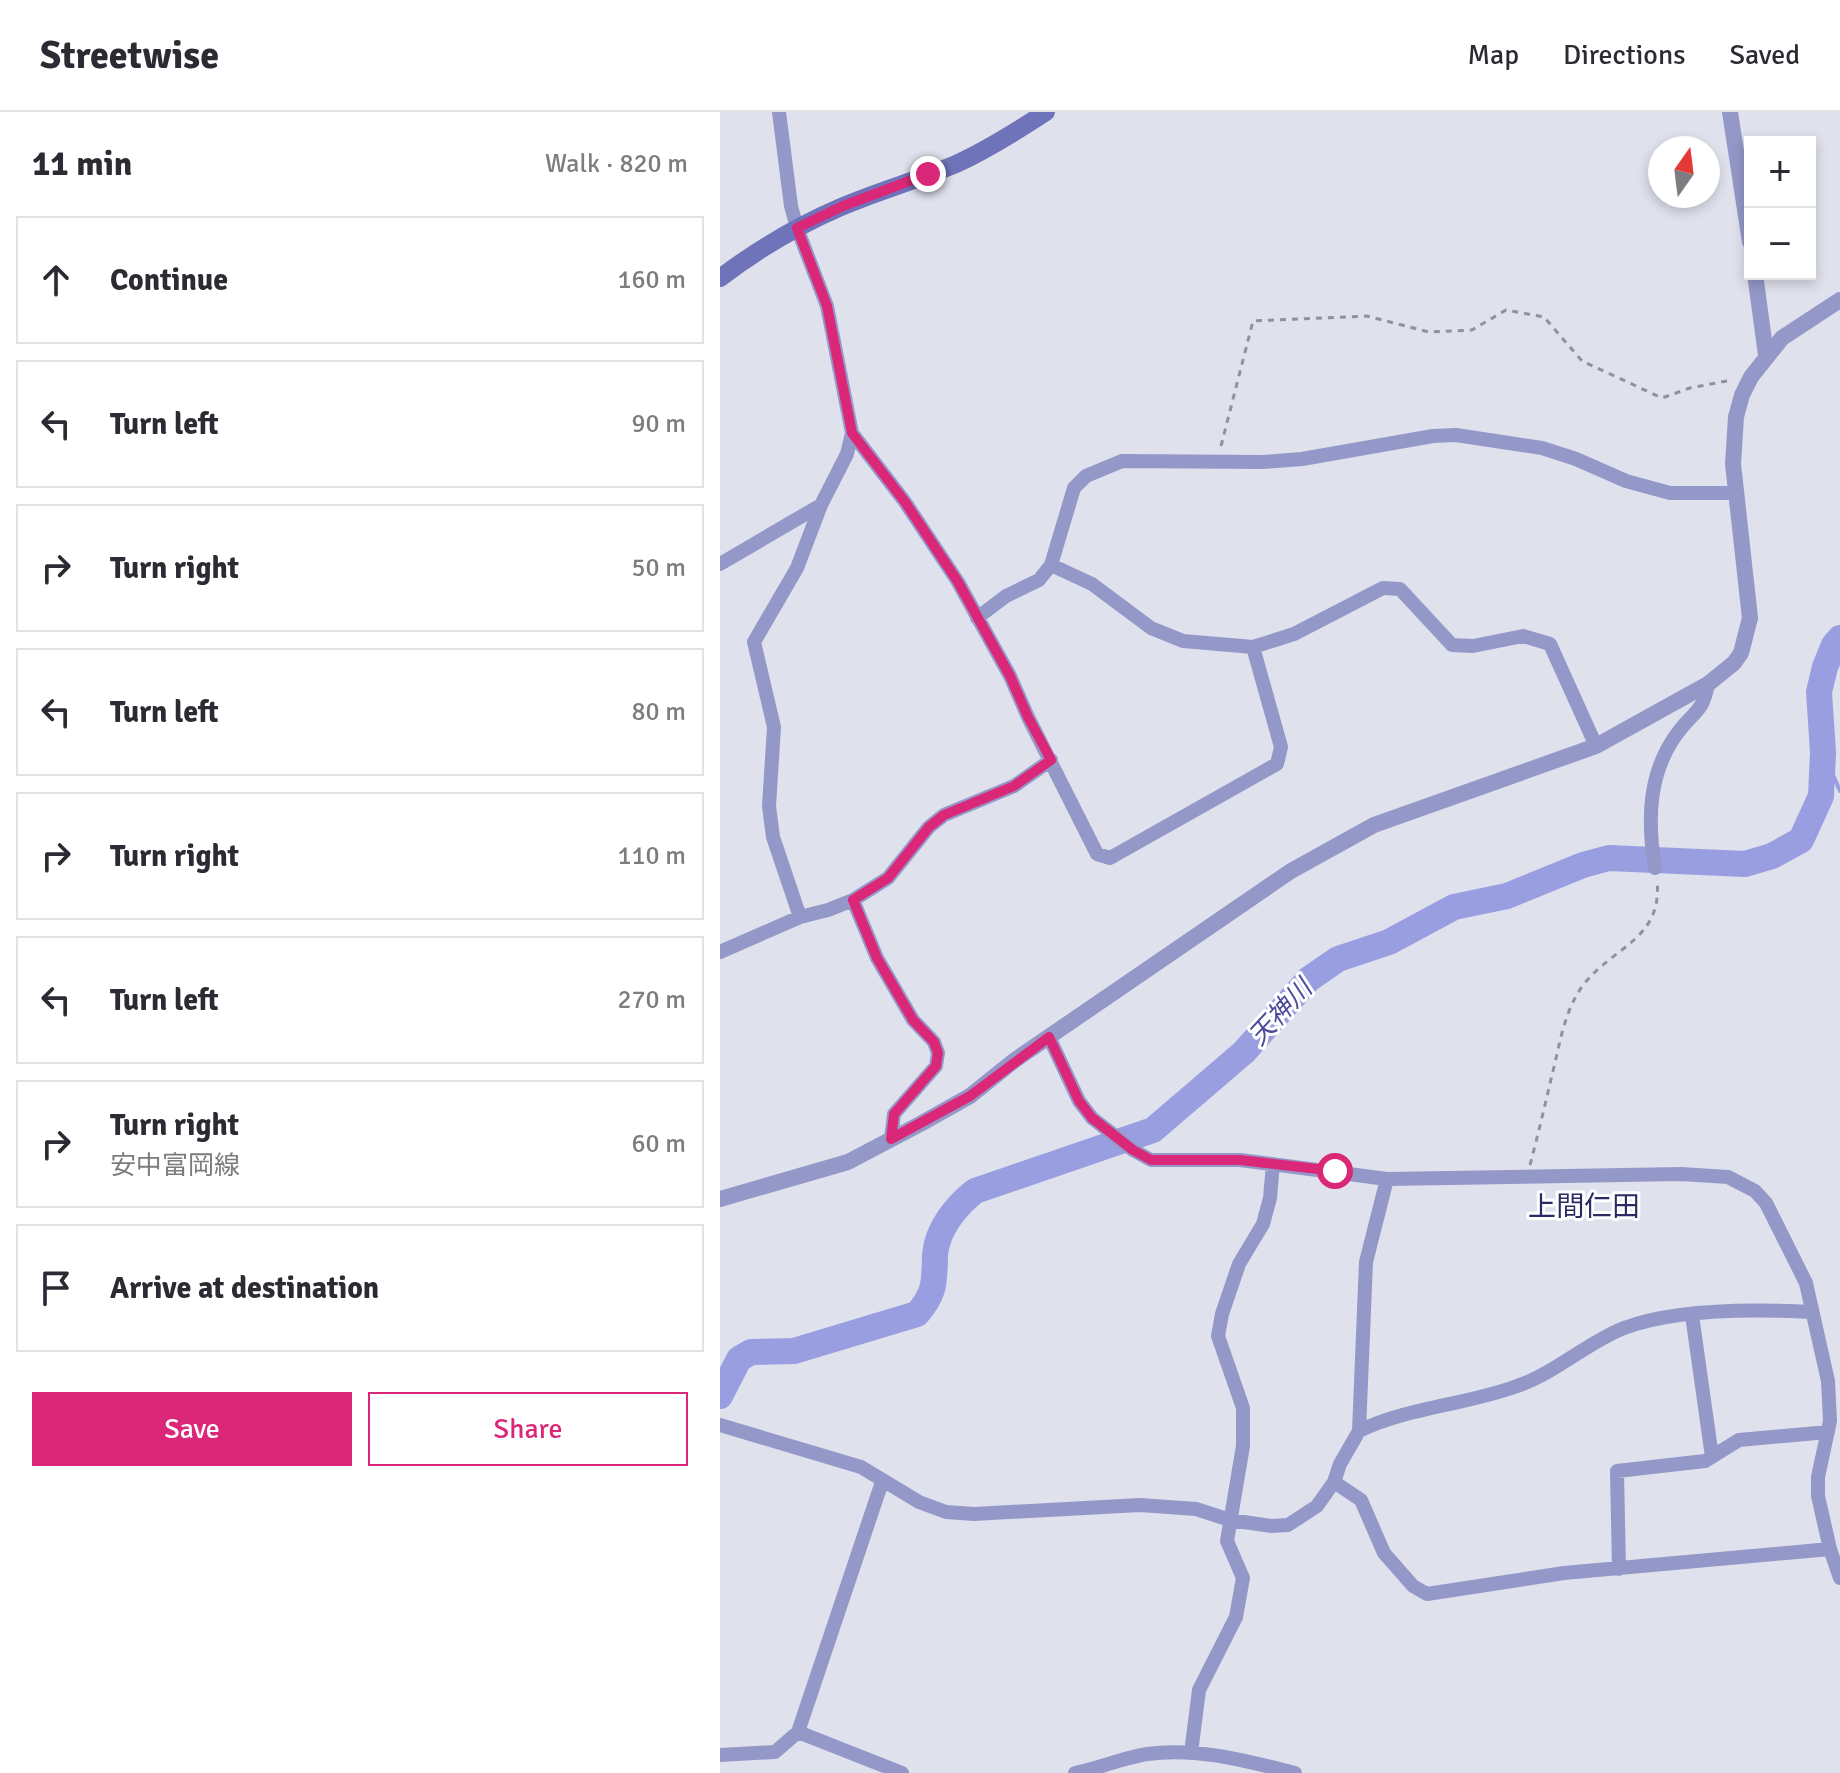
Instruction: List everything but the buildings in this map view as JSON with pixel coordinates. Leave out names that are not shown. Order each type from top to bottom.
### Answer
[{"type":"main road","points":[[720,278],[752,253],[797,228],[843,206],[957,164],[1014,134],[1046,112]]},
{"type":"street","points":[[779,112],[778,125],[797,228],[827,306],[852,433],[847,454],[821,505],[797,568],[754,642],[774,727],[769,806],[773,837],[800,917]]},
{"type":"street","points":[[1730,112],[1745,208]]},
{"type":"street","points":[[1756,280],[1766,355]]},
{"type":"street","points":[[720,1199],[848,1162],[970,1096],[1049,1037],[1291,871],[1374,825],[1596,746],[1708,684],[1734,663],[1741,653],[1750,618],[1733,452],[1736,417],[1742,395],[1766,355],[1782,338],[1840,300]]},
{"type":"street","points":[[852,433],[905,502],[958,582],[1010,676],[1097,854],[1110,858],[1277,764],[1281,747],[1253,647]]},
{"type":"street","points":[[977,618],[1006,596],[1039,580],[1051,565],[1074,488],[1086,476],[1122,461],[1263,462],[1302,459],[1433,436],[1467,436],[1542,448],[1626,481],[1670,493],[1736,493]]},
{"type":"street","points":[[720,564],[821,505]]},
{"type":"street","points":[[1051,565],[1092,584],[1151,628],[1183,641],[1253,647],[1294,634],[1383,588],[1400,589],[1452,645],[1473,646],[1523,636],[1550,644],[1596,746]]},
{"type":"street","points":[[1655,868],[1649,808],[1662,759],[1680,729],[1705,703],[1708,684]]},
{"type":"street","points":[[720,952],[800,917],[853,900],[888,878],[929,827],[944,815],[1014,786],[1051,760]]},
{"type":"street","points":[[853,900],[877,958],[913,1020],[934,1042],[938,1053],[936,1066],[894,1114],[891,1139]]},
{"type":"street","points":[[1049,1037],[1079,1101],[1092,1118],[1151,1160],[1240,1160],[1387,1179],[1681,1174],[1728,1177],[1743,1183],[1766,1203],[1806,1283],[1828,1381],[1833,1425],[1818,1477],[1818,1496],[1840,1578]]},
{"type":"street","points":[[1191,1753],[1199,1690],[1236,1617],[1243,1578],[1227,1541],[1245,1426],[1243,1408],[1218,1336],[1239,1264],[1263,1224],[1270,1198],[1273,1164]]},
{"type":"street","points":[[720,1425],[861,1467],[919,1502],[946,1512],[974,1514],[1140,1505],[1196,1509],[1230,1520],[1288,1525],[1317,1506],[1334,1482],[1340,1464],[1359,1431],[1366,1262],[1387,1179]]},
{"type":"street","points":[[1359,1431],[1382,1420],[1518,1386],[1625,1328],[1692,1315],[1812,1312]]},
{"type":"street","points":[[1692,1315],[1712,1457]]},
{"type":"street","points":[[1619,1569],[1617,1471],[1705,1461],[1739,1440],[1833,1425]]},
{"type":"street","points":[[720,1755],[775,1752],[798,1732],[882,1482]]},
{"type":"street","points":[[1334,1482],[1361,1500],[1384,1553],[1413,1586],[1427,1594],[1564,1573],[1830,1549]]},
{"type":"street","points":[[798,1732],[902,1773]]},
{"type":"street","points":[[1075,1773],[1101,1770],[1143,1755],[1191,1753],[1241,1759],[1295,1773]]},
{"type":"path","points":[[1217,461],[1253,321],[1367,316],[1429,332],[1472,330],[1506,310],[1544,317],[1582,361],[1662,398],[1690,388],[1751,377]]},
{"type":"path","points":[[1528,1175],[1572,1003],[1597,969],[1624,950],[1654,916],[1659,896],[1655,868]]},
{"type":"waterway","name":"天神川","points":[[720,1396],[739,1359],[751,1352],[794,1351],[917,1314],[933,1286],[939,1236],[955,1211],[975,1191],[1153,1130],[1244,1052],[1309,979],[1338,959],[1389,942],[1454,907],[1507,896],[1583,865],[1609,858],[1745,864],[1772,856],[1801,840],[1821,796],[1823,752],[1819,692],[1825,667],[1840,638]]},
{"type":"waterway","points":[[1823,752],[1840,791]]},
{"type":"district","name":"上間仁田","points":[[1584,1206]]},
{"type":"route","points":[[928,174],[843,206],[797,228],[827,306],[852,433],[905,502],[958,582],[1010,676],[1051,760],[1014,786],[944,815],[929,827],[888,878],[853,900],[877,958],[913,1020],[934,1042],[938,1053],[936,1066],[894,1114],[891,1139],[970,1096],[1049,1037],[1079,1101],[1092,1118],[1151,1160],[1240,1160],[1335,1171]]}]
